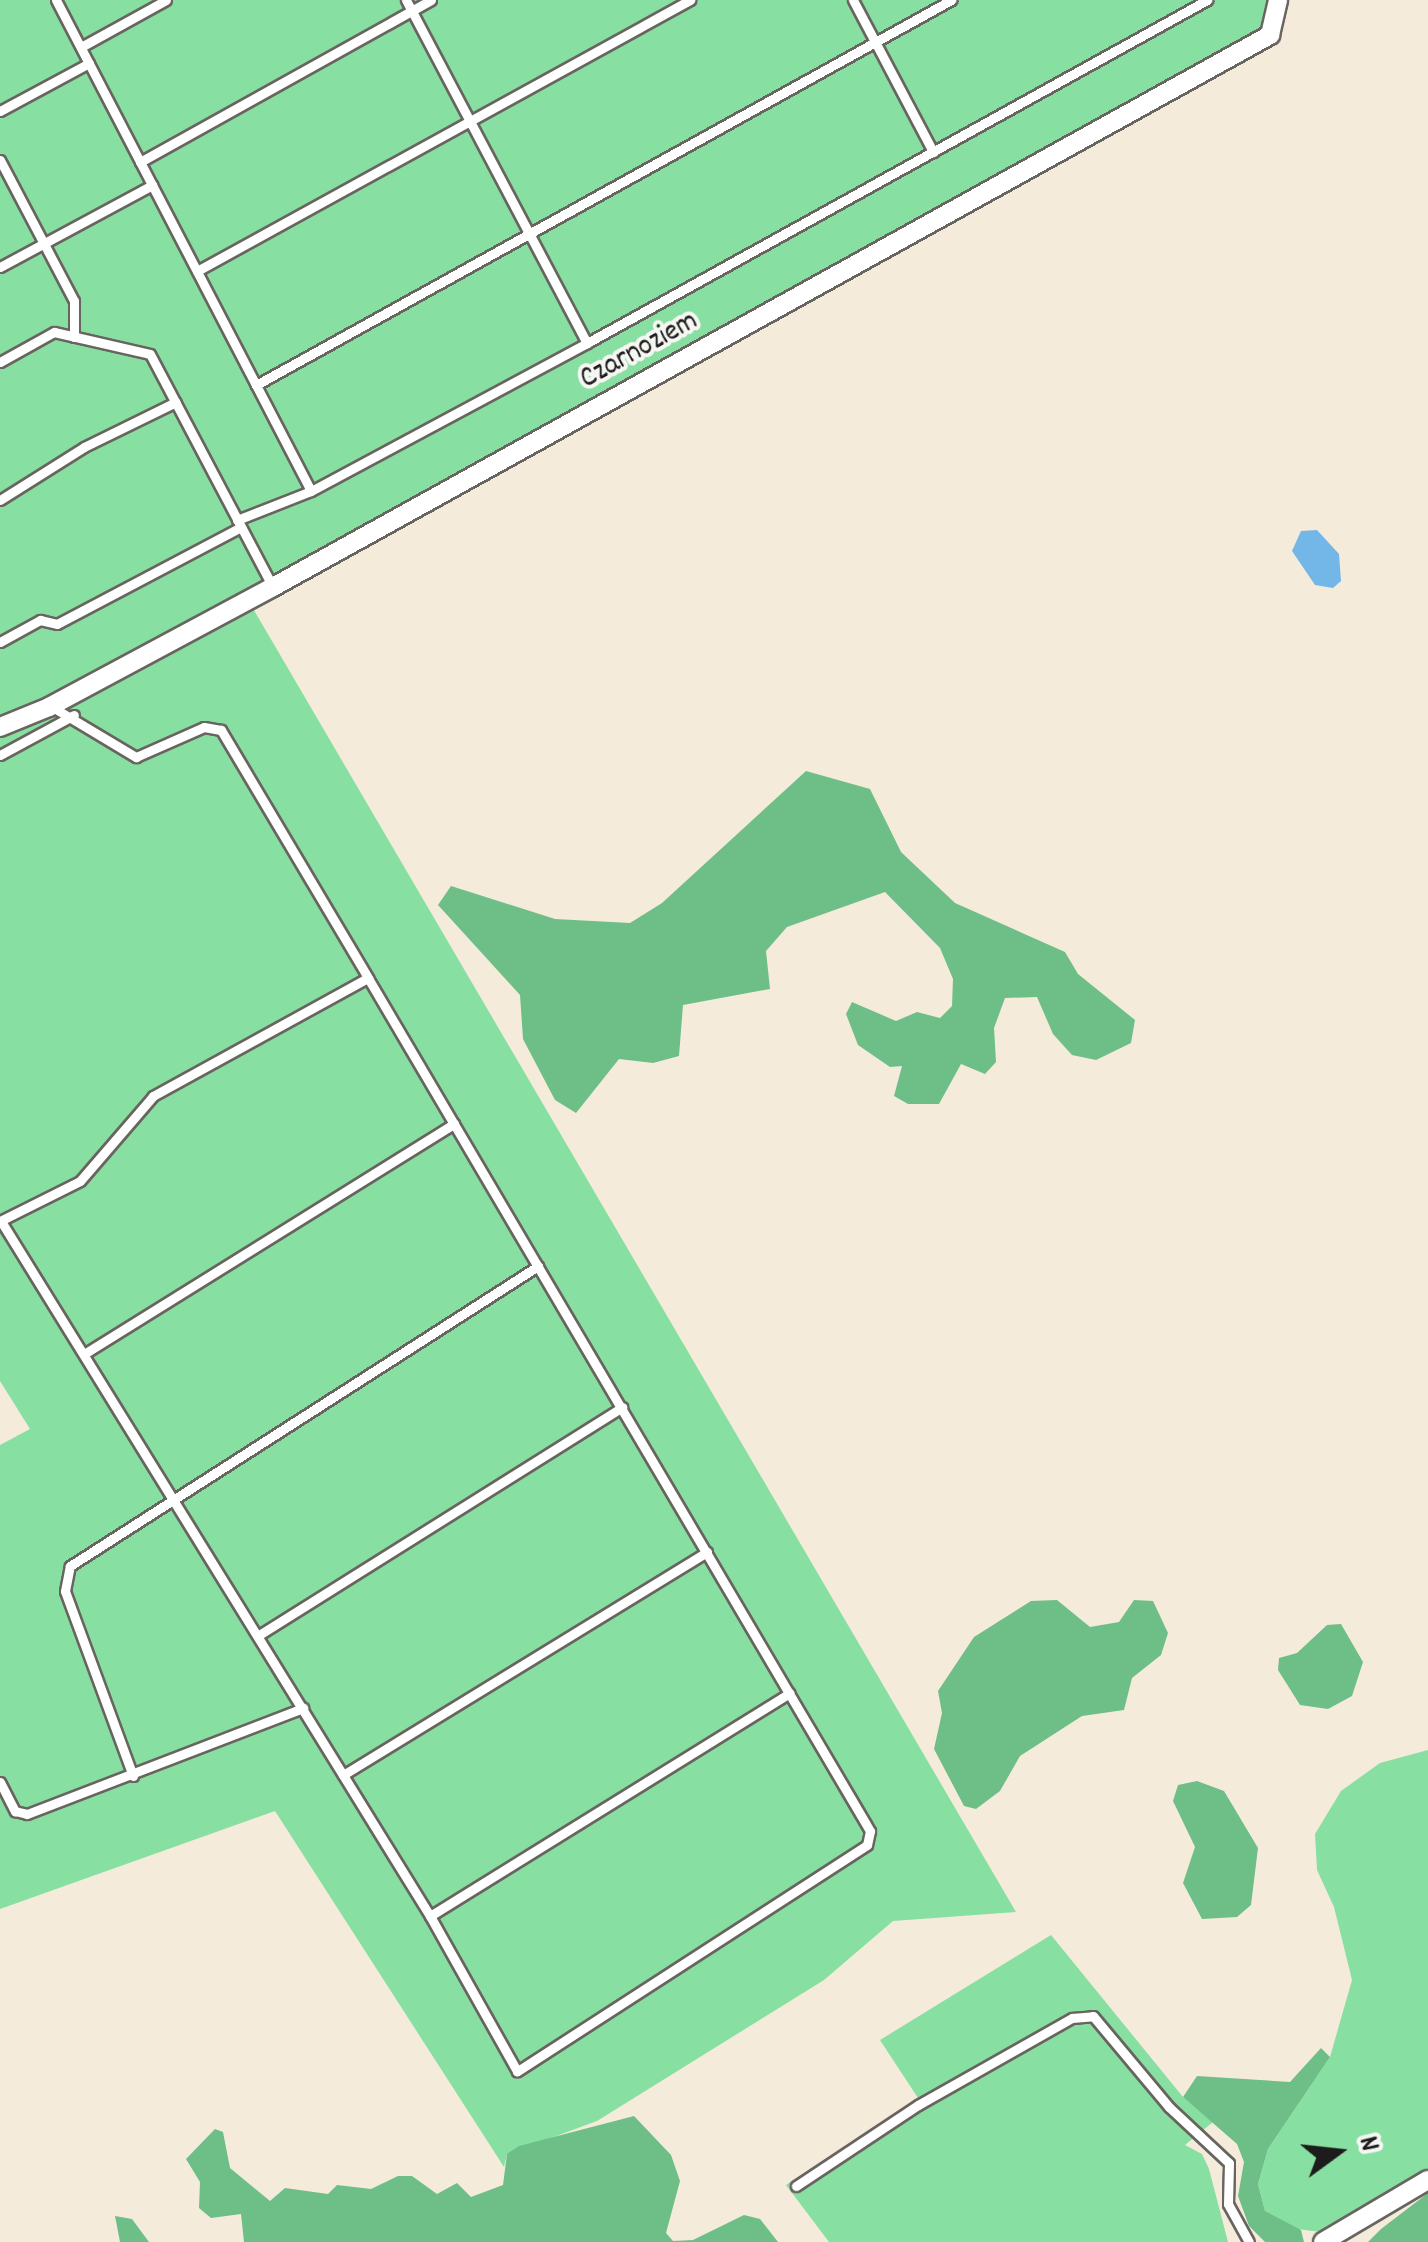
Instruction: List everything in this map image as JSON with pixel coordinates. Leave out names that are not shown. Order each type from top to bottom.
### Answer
[{"type":"street","name":"Czarnoziem","points":[[0,726],[49,707],[272,587],[1270,35],[1278,0]]},
{"type":"street","points":[[1323,2242],[1428,2180]]},
{"type":"lane","points":[[56,0],[311,491]]},
{"type":"lane","points":[[81,47],[166,0]]},
{"type":"lane","points":[[406,0],[587,343]]},
{"type":"lane","points":[[140,162],[431,0]]},
{"type":"lane","points":[[197,271],[690,0]]},
{"type":"lane","points":[[853,0],[933,152]]},
{"type":"lane","points":[[256,385],[952,0]]},
{"type":"lane","points":[[0,642],[40,620],[56,624],[239,523],[311,491],[1207,0]]},
{"type":"lane","points":[[0,110],[89,63]]},
{"type":"lane","points":[[0,160],[74,302],[74,337]]},
{"type":"lane","points":[[0,267],[152,185]]},
{"type":"lane","points":[[0,362],[54,332],[150,354],[272,587]]},
{"type":"lane","points":[[0,500],[84,447],[176,402]]},
{"type":"lane","points":[[49,707],[74,715],[136,757],[204,727],[220,730],[368,978],[622,1407],[870,1831],[867,1845],[518,2071],[430,1916],[174,1495],[0,1221],[80,1181],[153,1096],[368,978]]},
{"type":"lane","points":[[0,754],[74,715]]},
{"type":"lane","points":[[84,1354],[454,1124]]},
{"type":"lane","points":[[133,1776],[63,1580],[70,1566],[174,1495],[538,1266]]},
{"type":"lane","points":[[259,1635],[622,1407]]},
{"type":"lane","points":[[343,1775],[707,1552]]},
{"type":"lane","points":[[430,1916],[789,1693]]},
{"type":"lane","points":[[0,1782],[15,1811],[27,1814],[303,1708]]},
{"type":"lane","points":[[796,2186],[935,2096],[1072,2018],[1092,2016],[1170,2107],[1229,2163],[1228,2204],[1249,2242]]},
{"type":"green space","points":[[0,0],[1269,0],[1259,31],[245,595],[1016,1912],[893,1921],[824,1980],[597,2121],[507,2154],[504,2167],[275,1811],[0,1909],[0,1445],[30,1429],[0,1381]]},
{"type":"green space","points":[[806,771],[870,789],[901,852],[955,903],[1065,952],[1078,974],[1135,1020],[1131,1043],[1096,1060],[1072,1055],[1053,1034],[1037,997],[1005,998],[994,1028],[996,1062],[985,1074],[961,1064],[939,1104],[908,1104],[894,1096],[902,1066],[890,1067],[858,1045],[846,1014],[852,1002],[896,1021],[917,1012],[940,1018],[952,1006],[953,979],[940,948],[885,892],[787,927],[766,951],[770,989],[683,1005],[679,1056],[653,1063],[619,1059],[576,1113],[555,1100],[523,1039],[520,995],[438,905],[451,886],[555,919],[630,923],[662,903]]},
{"type":"green space","points":[[1057,1600],[1090,1627],[1119,1622],[1134,1600],[1153,1601],[1168,1633],[1161,1655],[1132,1678],[1124,1710],[1082,1716],[1020,1756],[1000,1791],[976,1809],[964,1806],[934,1749],[942,1713],[938,1691],[974,1637],[1031,1601]]},
{"type":"green space","points":[[1341,1624],[1363,1662],[1352,1696],[1328,1709],[1300,1705],[1278,1670],[1279,1658],[1297,1653],[1327,1625]]},
{"type":"green space","points":[[1428,1750],[1428,2169],[1362,2216],[1321,2232],[1289,2228],[1265,2211],[1258,2184],[1268,2149],[1330,2057],[1352,1980],[1334,1907],[1317,1870],[1315,1834],[1341,1791],[1380,1763]]},
{"type":"green space","points":[[1197,1781],[1224,1791],[1258,1848],[1251,1905],[1237,1917],[1202,1919],[1183,1883],[1195,1847],[1173,1801],[1178,1785]]},
{"type":"green space","points":[[1051,1935],[1183,2097],[1213,2122],[1185,2145],[1202,2154],[1209,2169],[1228,2242],[829,2242],[786,2185],[918,2098],[880,2040]]},
{"type":"green space","points":[[1321,2048],[1330,2057],[1268,2149],[1258,2184],[1265,2211],[1301,2230],[1304,2242],[1265,2242],[1249,2226],[1238,2196],[1244,2162],[1237,2144],[1183,2097],[1197,2076],[1290,2082]]},
{"type":"green space","points":[[634,2116],[671,2155],[680,2181],[666,2233],[673,2241],[693,2240],[744,2215],[760,2219],[778,2242],[244,2242],[241,2214],[211,2218],[199,2208],[200,2182],[186,2159],[215,2129],[223,2132],[230,2168],[270,2201],[285,2188],[328,2194],[337,2185],[371,2189],[398,2176],[412,2176],[437,2194],[457,2183],[471,2197],[503,2185],[507,2154],[519,2146]]},
{"type":"green space","points":[[1428,2193],[1428,2242],[1368,2242],[1381,2229]]},
{"type":"green space","points":[[115,2216],[132,2219],[149,2242],[120,2242]]},
{"type":"water","points":[[1317,530],[1339,554],[1341,581],[1333,588],[1315,585],[1292,551],[1301,531]]}]
